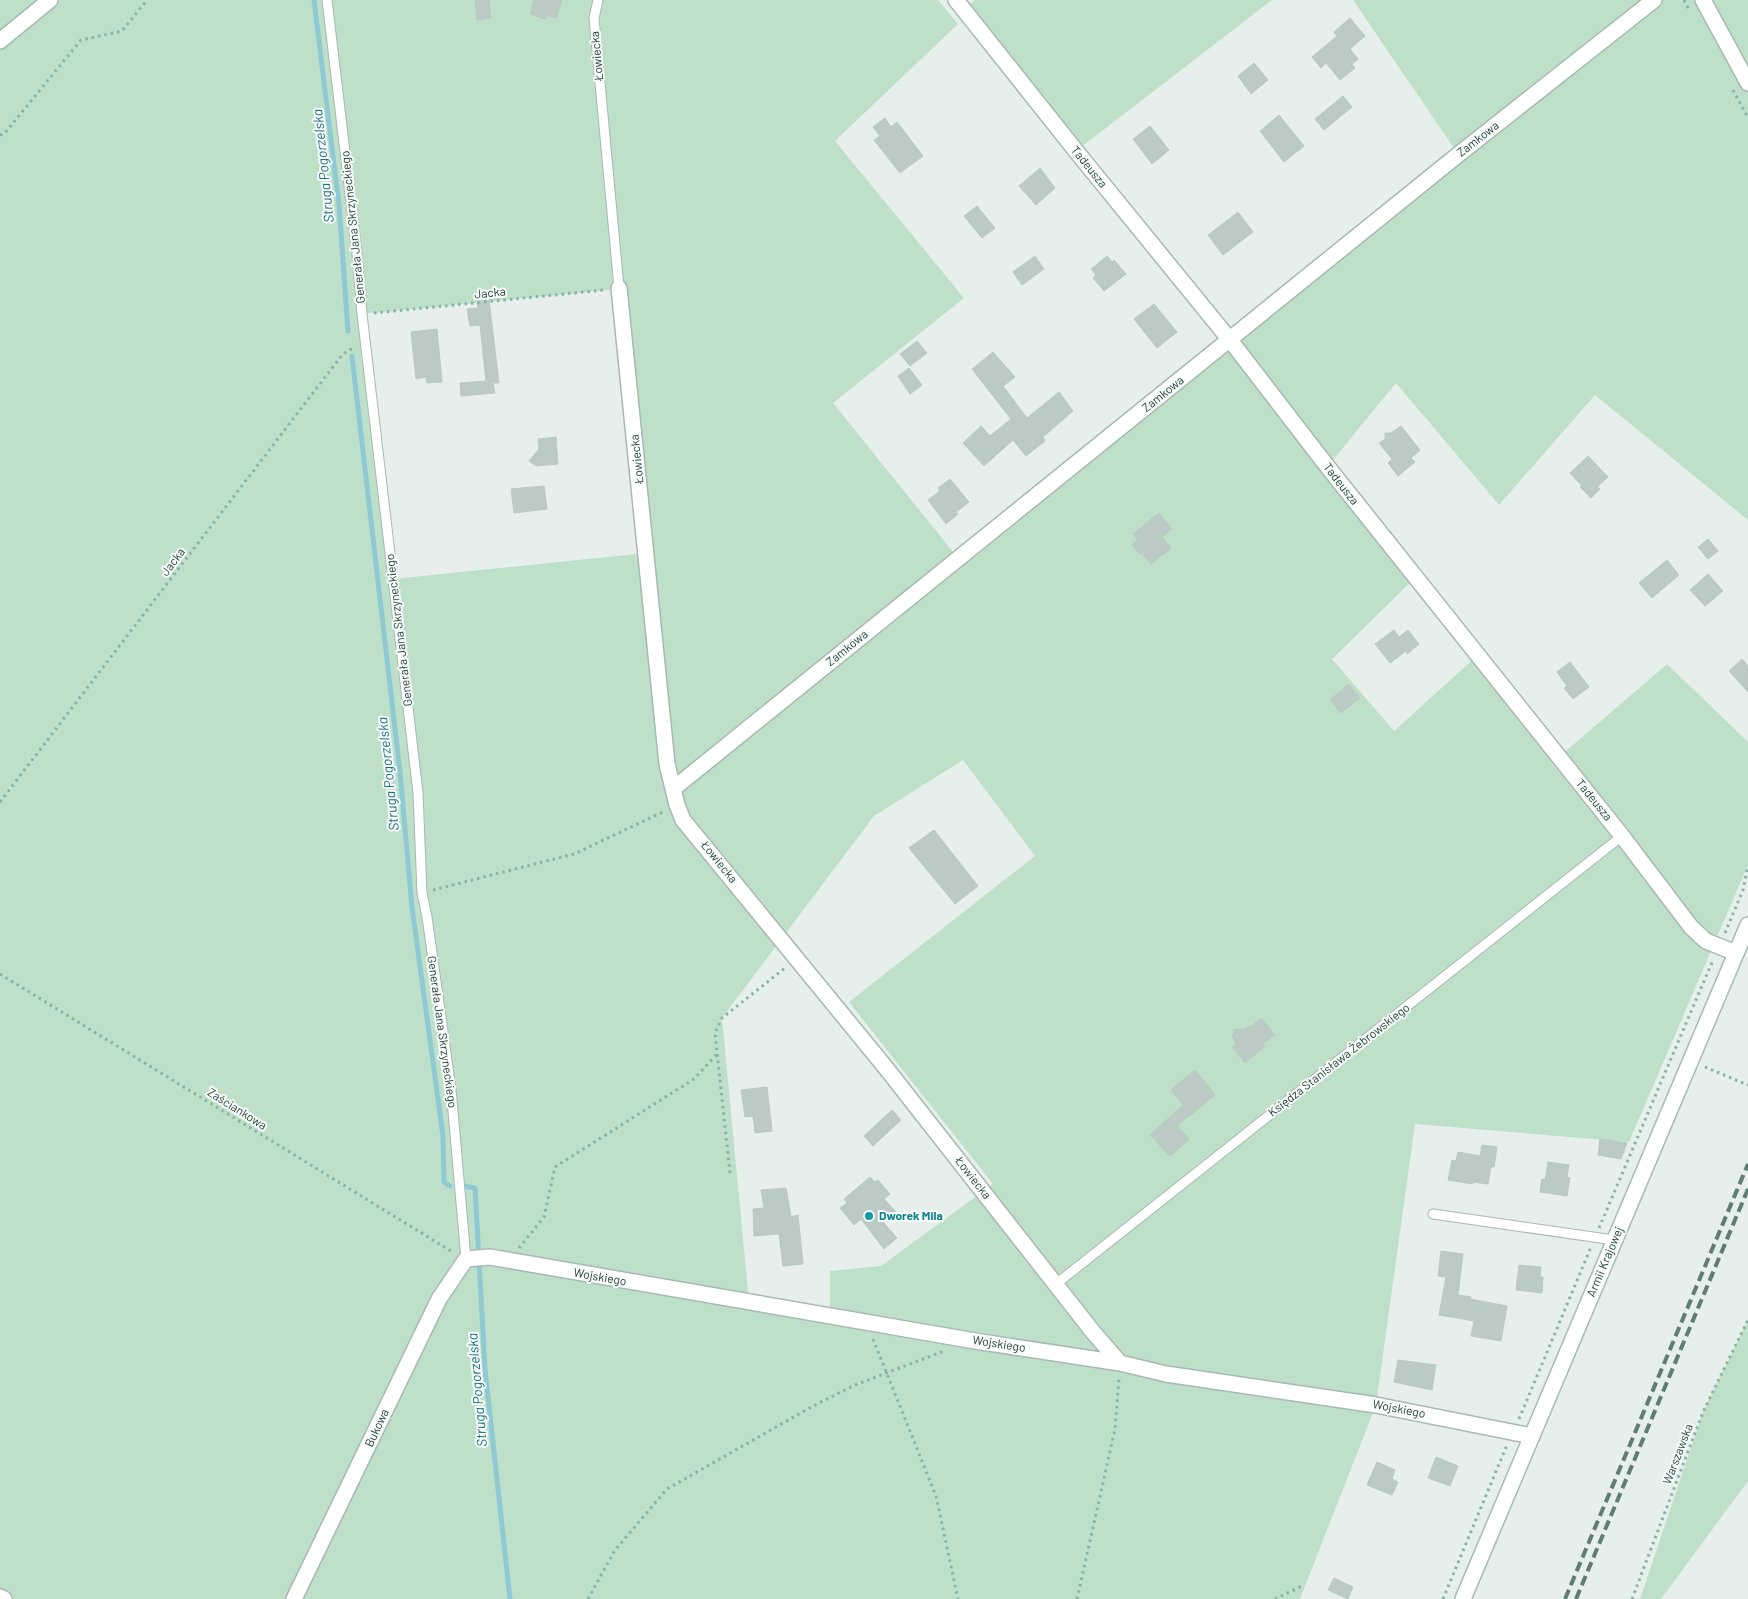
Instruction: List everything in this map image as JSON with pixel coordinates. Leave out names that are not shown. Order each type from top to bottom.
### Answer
[{"type":"street","points":[[0,41],[50,0]]},
{"type":"street","name":"Zamkowa","points":[[673,789],[1459,154],[1654,0]]},
{"type":"street","points":[[1703,0],[1748,83]]},
{"type":"street","name":"Tadeusza","points":[[965,3],[1076,152],[1230,340],[1622,836],[1691,927],[1706,942],[1736,953]]},
{"type":"street","name":"Łowiecka","points":[[619,288],[667,764],[677,806],[683,820],[892,1075],[1093,1332],[1120,1363]]},
{"type":"street","name":"Armii Krajowej","points":[[1463,1599],[1748,925]]},
{"type":"street","name":"Wojskiego","points":[[477,1258],[509,1261],[975,1341],[1120,1363],[1166,1374],[1376,1405],[1532,1436]]},
{"type":"street","name":"Bukowa","points":[[294,1599],[439,1300],[477,1258]]},
{"type":"street","points":[[0,1597],[4,1599]]},
{"type":"lane","name":"Generała Jana Skrzyneckiego","points":[[327,0],[418,793],[422,893],[477,1258]]},
{"type":"lane","name":"Łowiecka","points":[[598,0],[594,18],[619,288]]},
{"type":"lane","name":"Księdza Stanisława Żebrowskiego","points":[[1056,1284],[1622,836]]},
{"type":"lane","points":[[1433,1214],[1614,1240]]},
{"type":"path","points":[[0,135],[4,134],[81,40],[122,31],[147,0]]},
{"type":"path","name":"Jacka","points":[[362,314],[619,288]]},
{"type":"path","name":"Jacka","points":[[0,802],[342,355],[366,339]]},
{"type":"path","points":[[422,893],[574,854],[677,806]]},
{"type":"path","points":[[1443,1599],[1743,890],[1748,864]]},
{"type":"path","points":[[730,1173],[715,1033],[722,1018],[797,958]]},
{"type":"path","name":"Zaściankowa","points":[[0,974],[477,1258]]},
{"type":"path","points":[[509,1261],[544,1217],[555,1167],[694,1079],[717,1054]]},
{"type":"path","points":[[1705,1067],[1748,1085]]},
{"type":"path","name":"Warszawska","points":[[1632,1599],[1703,1412],[1748,1320]]},
{"type":"path","points":[[870,1331],[936,1496],[958,1599]]},
{"type":"path","points":[[588,1599],[615,1550],[667,1489],[813,1406],[855,1385],[952,1349]]},
{"type":"path","points":[[1078,1599],[1115,1429],[1120,1363]]},
{"type":"path","points":[[1275,1599],[1302,1586]]},
{"type":"green space","points":[[0,0],[938,0],[958,24],[835,141],[964,298],[833,403],[958,558],[1458,154],[1353,0],[1748,0],[1748,520],[1595,395],[1499,505],[1396,383],[1328,466],[1416,577],[1332,659],[1394,731],[1478,655],[1559,757],[1667,664],[1748,742],[1748,865],[1629,1142],[1415,1124],[1376,1405],[1300,1599],[0,1599]],"holes":[[[619,289],[646,553],[393,579],[362,314]],[[963,760],[1035,856],[849,1002],[993,1184],[881,1266],[830,1271],[830,1316],[749,1302],[722,1018],[874,816]]]},
{"type":"green space","points":[[975,0],[1272,0],[1076,151],[963,9]]},
{"type":"green space","points":[[1748,1320],[1748,1481],[1661,1599],[1640,1599],[1703,1412]]},
{"type":"building","points":[[475,0],[489,0],[491,18],[477,20]]},
{"type":"building","points":[[534,0],[562,0],[556,18],[546,15],[545,19],[530,14]]},
{"type":"building","points":[[1350,18],[1365,36],[1350,49],[1358,59],[1352,64],[1355,68],[1340,80],[1326,63],[1321,68],[1312,57],[1337,36],[1334,32]]},
{"type":"building","points":[[1254,63],[1268,80],[1251,94],[1238,76]]},
{"type":"building","points":[[1343,96],[1352,107],[1324,130],[1315,119]]},
{"type":"building","points":[[1279,115],[1304,146],[1284,162],[1260,131]]},
{"type":"building","points":[[885,118],[891,127],[897,122],[923,156],[900,173],[874,140],[880,136],[873,127]]},
{"type":"building","points":[[1150,126],[1169,150],[1152,164],[1133,139]]},
{"type":"building","points":[[1040,168],[1055,188],[1036,205],[1019,186]]},
{"type":"building","points":[[977,206],[995,228],[982,238],[964,216]]},
{"type":"building","points":[[1238,212],[1253,232],[1223,255],[1208,235]]},
{"type":"building","points":[[1035,256],[1044,269],[1022,285],[1013,272]]},
{"type":"building","points":[[1107,256],[1112,262],[1114,260],[1126,274],[1104,291],[1093,278],[1096,275],[1091,269]]},
{"type":"building","points":[[489,300],[499,383],[493,383],[495,393],[461,396],[460,383],[486,381],[480,325],[470,326],[467,309],[478,308],[477,302]]},
{"type":"building","points":[[1154,304],[1177,332],[1157,348],[1134,319]]},
{"type":"building","points":[[437,329],[442,382],[427,383],[426,377],[416,379],[411,332]]},
{"type":"building","points":[[917,341],[927,353],[910,366],[900,354]]},
{"type":"building","points":[[993,352],[1015,377],[1003,386],[1027,418],[1059,392],[1073,411],[1043,437],[1045,441],[1026,456],[1013,440],[984,466],[963,443],[981,426],[990,436],[1011,419],[972,369]]},
{"type":"building","points":[[909,368],[922,385],[910,394],[898,376]]},
{"type":"building","points":[[1401,426],[1420,450],[1411,458],[1415,462],[1398,476],[1388,463],[1392,459],[1379,443],[1385,439],[1385,433],[1391,433]]},
{"type":"building","points":[[556,437],[558,464],[536,466],[529,461],[539,449],[538,439]]},
{"type":"building","points":[[1588,456],[1608,477],[1597,487],[1600,489],[1591,498],[1570,473]]},
{"type":"building","points":[[950,479],[969,502],[956,512],[958,514],[946,524],[928,500],[940,491],[938,488]]},
{"type":"building","points":[[544,486],[547,509],[514,513],[511,489]]},
{"type":"building","points":[[1159,513],[1172,529],[1162,537],[1171,548],[1151,564],[1132,545],[1138,540],[1133,534]]},
{"type":"building","points":[[1708,539],[1718,551],[1708,559],[1698,547]]},
{"type":"building","points":[[1667,560],[1679,575],[1652,598],[1639,583]]},
{"type":"building","points":[[1708,574],[1723,591],[1705,606],[1690,590]]},
{"type":"building","points":[[1394,630],[1399,637],[1408,630],[1419,644],[1407,654],[1406,651],[1390,663],[1375,644]]},
{"type":"building","points":[[1742,659],[1748,666],[1748,692],[1729,671]]},
{"type":"building","points":[[1570,662],[1589,687],[1573,699],[1564,688],[1567,686],[1557,672]]},
{"type":"building","points":[[1348,684],[1360,698],[1341,713],[1330,700]]},
{"type":"building","points":[[934,830],[978,886],[955,904],[909,848]]},
{"type":"building","points":[[1261,1018],[1275,1035],[1263,1044],[1265,1046],[1245,1063],[1232,1047],[1236,1043],[1232,1037],[1235,1029],[1243,1030],[1249,1026],[1250,1028]]},
{"type":"building","points":[[1195,1070],[1215,1095],[1177,1126],[1189,1139],[1170,1156],[1150,1135],[1183,1105],[1171,1090]]},
{"type":"building","points":[[767,1087],[772,1131],[755,1133],[753,1116],[745,1117],[741,1090]]},
{"type":"building","points":[[892,1110],[901,1120],[873,1146],[864,1136]]},
{"type":"building","points":[[1600,1139],[1627,1143],[1621,1159],[1598,1155]]},
{"type":"building","points":[[1482,1145],[1497,1147],[1494,1167],[1491,1167],[1488,1184],[1448,1180],[1452,1160],[1456,1161],[1458,1152],[1480,1156]]},
{"type":"building","points":[[1548,1162],[1569,1165],[1567,1177],[1570,1178],[1567,1196],[1540,1192],[1542,1179],[1545,1180]]},
{"type":"building","name":"Dworek Mila","points":[[870,1177],[875,1182],[878,1180],[890,1194],[884,1199],[896,1212],[883,1222],[897,1238],[884,1249],[861,1219],[854,1225],[840,1208],[847,1203],[844,1199]]},
{"type":"building","points":[[786,1188],[791,1217],[798,1215],[803,1264],[783,1266],[779,1234],[754,1236],[753,1209],[764,1208],[761,1190]]},
{"type":"building","points":[[1441,1251],[1463,1254],[1458,1295],[1507,1306],[1501,1341],[1471,1336],[1474,1321],[1439,1315],[1446,1277],[1438,1276]]},
{"type":"building","points":[[1519,1265],[1541,1267],[1540,1277],[1543,1277],[1542,1293],[1516,1290]]},
{"type":"building","points":[[1398,1360],[1436,1365],[1432,1390],[1394,1382]]},
{"type":"building","points":[[1436,1457],[1458,1466],[1450,1486],[1428,1478]]},
{"type":"building","points":[[1377,1462],[1395,1470],[1392,1479],[1398,1482],[1392,1495],[1367,1485]]},
{"type":"building","points":[[1334,1578],[1353,1587],[1348,1599],[1328,1590]]},
{"type":"waterway","name":"Struga Pogorzelska","points":[[314,0],[339,205],[348,331]]},
{"type":"waterway","name":"Struga Pogorzelska","points":[[352,356],[400,772],[412,907],[443,1136],[444,1182],[450,1186]]},
{"type":"waterway","name":"Struga Pogorzelska","points":[[465,1186],[475,1188],[485,1369],[510,1599]]},
{"type":"railway","points":[[1565,1599],[1748,1164]]},
{"type":"railway","points":[[1576,1599],[1748,1189]]},
{"type":"place","name":"Dworek Mila","points":[[869,1216]]}]
